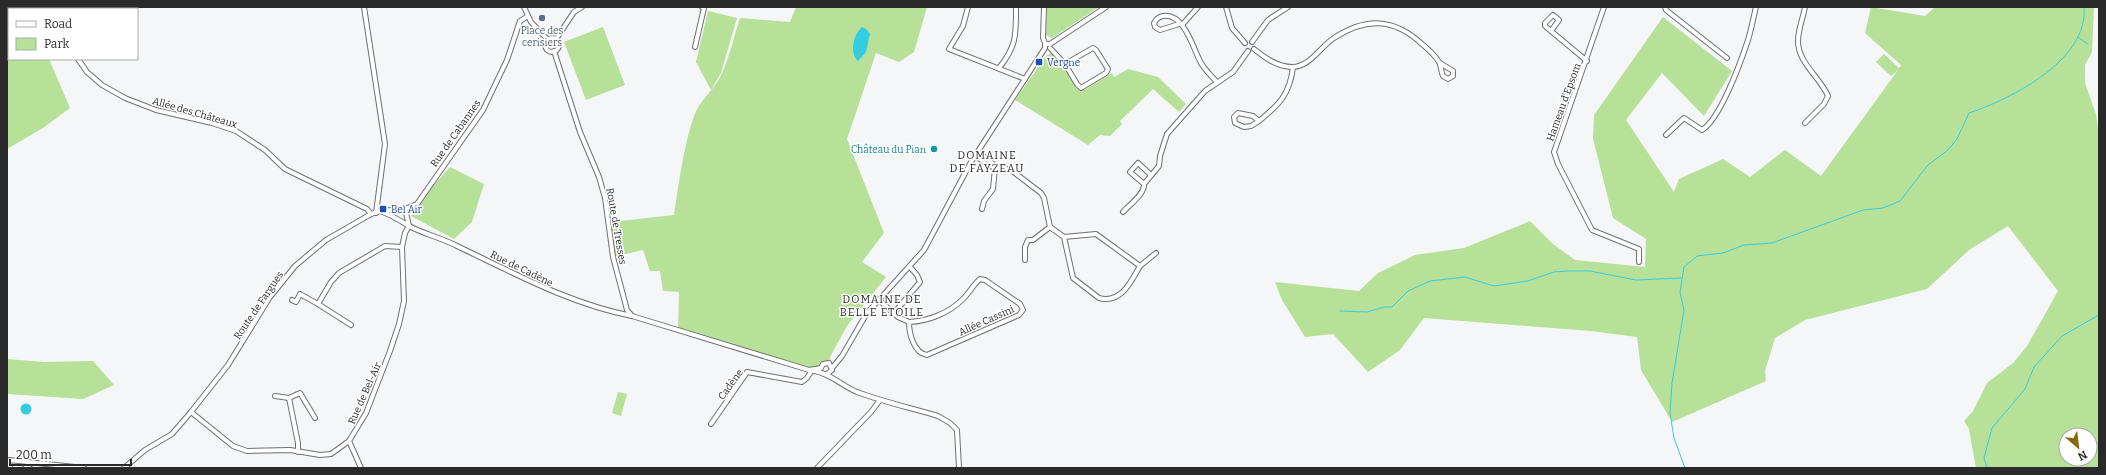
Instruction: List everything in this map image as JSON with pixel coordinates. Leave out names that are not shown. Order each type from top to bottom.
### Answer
[{"type":"street","points":[[364,7],[385,144],[376,213],[405,209],[409,226]]},
{"type":"street","points":[[524,7],[531,22],[547,40]]},
{"type":"street","points":[[556,39],[574,12],[582,7]]},
{"type":"street","points":[[695,47],[704,8],[702,7]]},
{"type":"street","points":[[968,7],[963,26],[949,49],[1025,79]]},
{"type":"street","points":[[999,68],[1012,49],[1015,41],[1016,7]]},
{"type":"street","points":[[1044,7],[1043,38],[1048,46],[1065,64],[1081,88],[1106,73],[1108,69],[1096,50],[1093,48],[1065,64]]},
{"type":"street","points":[[827,374],[832,370],[864,319],[924,250],[977,154],[1048,46],[1106,7]]},
{"type":"street","points":[[1198,7],[1181,25],[1160,30],[1155,27],[1154,23],[1158,18],[1168,16],[1174,18],[1181,25],[1201,63],[1217,82]]},
{"type":"street","points":[[1226,7],[1232,28],[1245,43],[1245,48],[1248,51]]},
{"type":"street","points":[[1245,43],[1252,42],[1268,20],[1288,7]]},
{"type":"street","name":"Hameau d'Epsom","points":[[1604,7],[1598,20],[1587,61],[1554,152],[1558,164],[1592,230],[1639,249],[1639,262]]},
{"type":"street","points":[[1665,7],[1666,10],[1727,58]]},
{"type":"street","points":[[1666,135],[1684,118],[1702,130],[1706,127],[1723,103],[1748,42],[1756,7]]},
{"type":"street","points":[[1805,7],[1798,41],[1800,55],[1824,87],[1828,96],[1824,104],[1805,123]]},
{"type":"street","name":"Rue de Cabannes","points":[[405,209],[417,204],[483,110],[507,60],[520,21],[528,16]]},
{"type":"street","points":[[1252,42],[1255,46],[1254,49],[1266,59],[1283,66],[1293,67],[1307,62],[1333,39],[1345,32],[1368,24],[1390,24],[1409,33],[1440,63]]},
{"type":"street","points":[[1551,31],[1587,61]]},
{"type":"street","points":[[547,40],[552,38],[556,39]]},
{"type":"street","points":[[547,40],[545,44],[546,48],[554,51],[559,44],[556,39]]},
{"type":"street","points":[[1123,212],[1139,195],[1144,188],[1144,184],[1159,166],[1160,156],[1168,134],[1194,102],[1217,82],[1233,72],[1248,51],[1254,49]]},
{"type":"street","name":"Route de Tresses","points":[[554,51],[580,132],[599,177],[605,198],[613,257],[627,310],[632,316]]},
{"type":"street","name":"Allée des Châteaux","points":[[79,60],[92,76],[102,85],[119,94],[156,110],[212,123],[236,131],[265,150],[285,168],[376,213],[397,217],[401,220]]},
{"type":"street","points":[[1259,120],[1241,113],[1238,113],[1234,117],[1235,123],[1244,127],[1252,126],[1282,101],[1289,86],[1293,67]]},
{"type":"street","points":[[977,154],[995,168],[1011,170],[1040,194],[1044,198],[1050,227],[1064,237],[1096,234],[1140,266]]},
{"type":"street","points":[[1144,184],[1130,172],[1138,163],[1151,175]]},
{"type":"street","points":[[982,209],[984,201],[992,189],[995,168]]},
{"type":"street","points":[[397,217],[398,210]]},
{"type":"street","name":"Route de Fargues","points":[[124,468],[144,450],[172,434],[191,412],[228,364],[284,277],[310,252],[326,240],[376,213]]},
{"type":"street","points":[[401,220],[407,216]]},
{"type":"street","name":"Rue de Cadène","points":[[401,220],[409,226],[445,240],[553,292],[614,313],[632,316]]},
{"type":"street","name":"Rue de Bel-Air","points":[[191,412],[237,449],[247,451],[298,452],[320,455],[331,454],[348,441],[366,413],[390,352],[399,324],[404,301],[402,246],[405,233],[409,226]]},
{"type":"street","points":[[1025,260],[1025,247],[1028,240],[1033,240],[1050,227]]},
{"type":"street","points":[[1064,237],[1072,278],[1099,298],[1108,300],[1126,290],[1140,266],[1156,253]]},
{"type":"street","points":[[318,304],[331,282],[339,273],[385,246],[402,246]]},
{"type":"street","points":[[894,313],[920,282],[917,275],[910,267]]},
{"type":"street","name":"Allée Cassini","points":[[982,279],[1020,304],[1023,310],[1019,315],[927,355],[923,354],[915,347],[909,322],[925,320],[946,312],[964,298],[975,283],[982,279]]},
{"type":"street","points":[[292,300],[296,302],[300,294],[351,325]]},
{"type":"street","points":[[879,300],[894,313],[909,322]]},
{"type":"street","points":[[632,316],[812,370],[822,370],[840,384],[856,392],[938,416],[950,423],[957,430],[959,468]]},
{"type":"street","points":[[822,370],[823,364],[829,364],[838,360]]},
{"type":"street","points":[[829,364],[835,380]]},
{"type":"street","name":"Cadène","points":[[711,424],[747,372],[802,382],[809,376],[812,370]]},
{"type":"street","points":[[275,396],[289,398],[300,393],[315,418]]},
{"type":"street","points":[[289,398],[298,443],[298,452]]},
{"type":"street","points":[[817,468],[871,412],[880,400]]},
{"type":"street","points":[[348,441],[361,468]]},
{"type":"street","points":[[10,468],[9,460],[84,468]]},
{"type":"street","points":[[25,468],[33,463]]},
{"type":"green space","points":[[796,7],[927,7],[914,52],[899,62],[876,53],[847,139],[884,233],[862,262],[886,277],[847,326],[830,357],[831,365],[829,363],[814,370],[678,331],[679,292],[663,291],[660,271],[650,271],[643,250],[613,257],[611,222],[674,215],[684,153],[694,116],[700,104],[716,84],[722,73],[730,53],[740,18],[790,22]]},
{"type":"green space","points":[[1047,7],[1099,7],[1052,38],[1046,35]]},
{"type":"green space","points":[[1871,7],[1925,16],[1935,7],[2094,7],[2092,52],[2085,65],[2085,83],[2096,114],[2099,138],[2099,468],[1976,468],[1969,429],[1964,421],[1973,411],[1987,383],[2013,363],[2027,346],[2058,291],[2008,226],[1969,250],[1927,289],[1805,320],[1775,338],[1765,371],[1766,381],[1672,422],[1641,370],[1637,337],[1591,331],[1424,318],[1400,350],[1368,372],[1333,334],[1305,337],[1282,300],[1275,282],[1359,291],[1378,273],[1415,255],[1464,248],[1530,221],[1553,244],[1575,260],[1645,267],[1646,239],[1613,218],[1593,139],[1594,115],[1663,17],[1732,71],[1704,116],[1662,73],[1626,120],[1674,192],[1679,179],[1723,159],[1750,177],[1785,150],[1821,176],[1898,70],[1891,76],[1876,62],[1884,54],[1899,68],[1901,65],[1865,33]]},
{"type":"green space","points":[[708,11],[737,18],[721,73],[711,90],[696,62]]},
{"type":"green space","points":[[603,27],[625,85],[586,100],[564,42]]},
{"type":"green space","points":[[8,38],[8,60],[49,60],[70,108],[43,128],[7,149]]},
{"type":"green space","points":[[1051,53],[1060,62],[1076,87],[1080,90],[1086,89],[1112,73],[1114,77],[1128,69],[1158,77],[1186,104],[1179,112],[1153,89],[1120,121],[1122,124],[1110,136],[1100,135],[1088,145],[1015,100],[1046,56]]},
{"type":"green space","points":[[450,167],[484,184],[472,222],[454,239],[411,216],[417,204]]},
{"type":"green space","points":[[7,359],[44,362],[93,361],[114,385],[83,399],[7,394]]},
{"type":"green space","points":[[618,392],[627,394],[621,416],[612,413]]},
{"type":"water","points":[[862,27],[870,34],[866,52],[858,61],[855,58],[853,44],[856,35]]},
{"type":"water","points":[[26,403],[30,405],[32,409],[30,413],[26,415],[22,413],[20,409],[22,405]]},
{"type":"waterway","points":[[1685,468],[1674,438],[1670,413],[1672,383],[1684,310],[1680,292],[1684,267],[1697,256],[1723,253],[1744,245],[1772,243],[1863,210],[1883,208],[1900,201],[1928,165],[1948,150],[1957,139],[1969,113],[1986,107],[2025,87],[2044,75],[2061,60],[2074,44],[2082,26],[2084,7]]},
{"type":"waterway","points":[[2079,38],[2088,44]]},
{"type":"waterway","points":[[1340,311],[1367,312],[1384,307],[1392,307],[1408,291],[1430,281],[1465,277],[1494,286],[1528,281],[1554,272],[1568,271],[1590,271],[1636,280],[1681,278]]},
{"type":"waterway","points":[[1987,468],[1984,458],[1992,428],[2025,389],[2034,367],[2062,336],[2099,315]]},
{"type":"place","name":"Place des cerisiers","points":[[542,18]]},
{"type":"place","name":"Vergne","points":[[1039,62]]},
{"type":"place","name":"Château du Pian","points":[[934,149]]},
{"type":"place","name":"Bel Air","points":[[383,209]]},
{"type":"district","name":"DOMAINE DE FAYZEAU","points":[[987,161]]},
{"type":"district","name":"DOMAINE DE BELLE ETOILE","points":[[882,305]]}]
